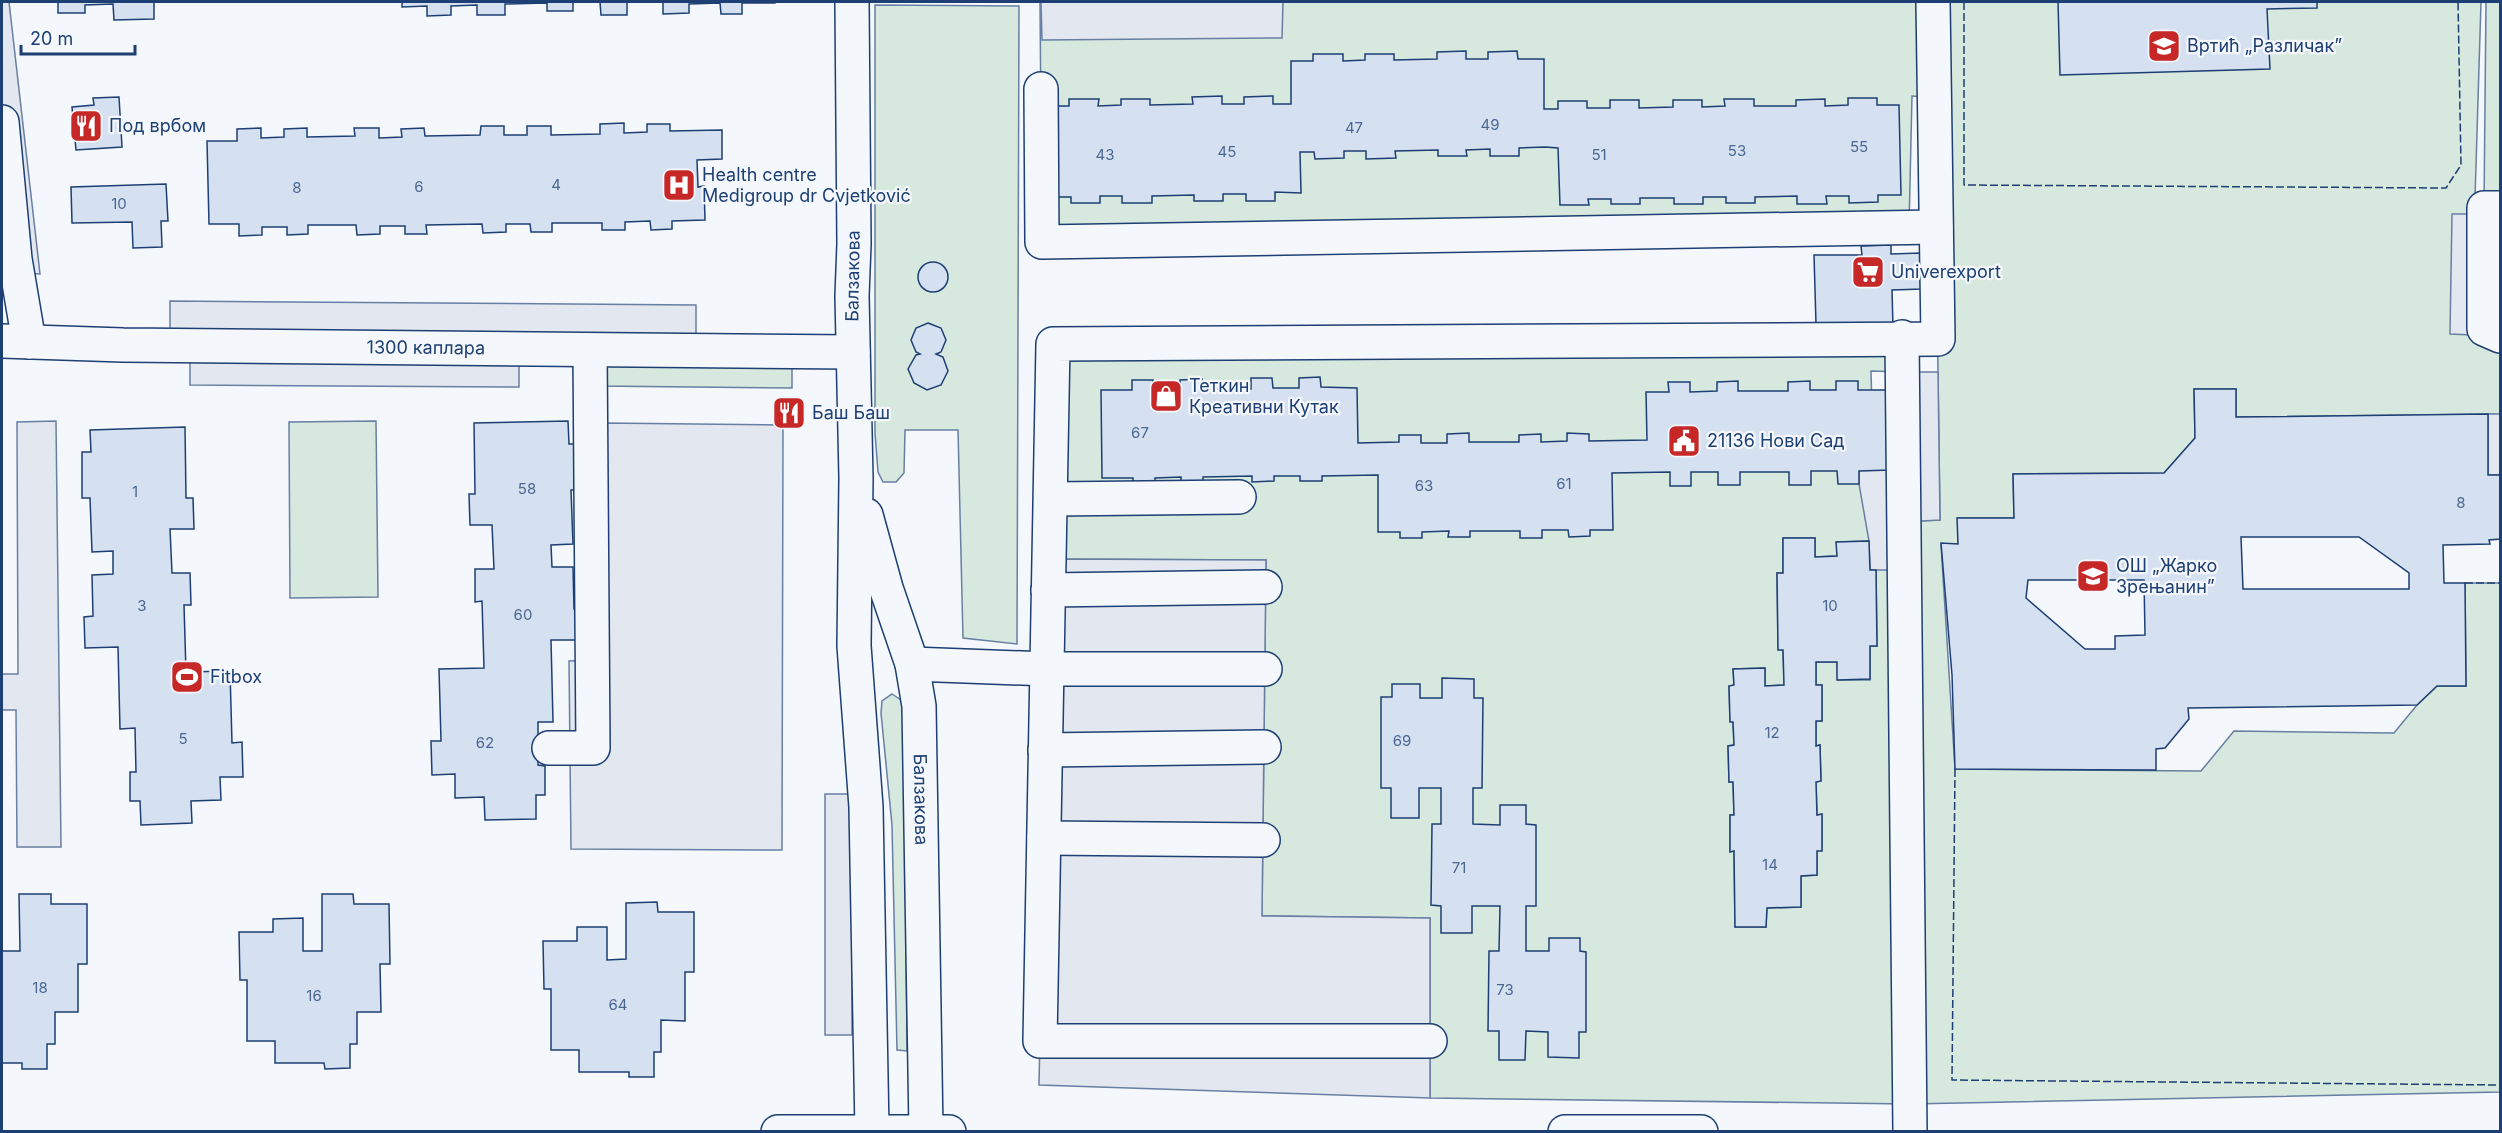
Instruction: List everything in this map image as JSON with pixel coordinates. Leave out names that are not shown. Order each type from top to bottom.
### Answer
[{"type":"street","name":"Балзакова","points":[[852,2],[853,352],[856,478],[854,646],[866,807],[872,1131]]},
{"type":"street","points":[[1430,1041],[1040,1041],[1048,590],[1052,499],[1053,344],[1938,339],[1933,2]]},
{"type":"street","points":[[1041,89],[1042,242],[1936,227]]},
{"type":"street","points":[[2,122],[15,259],[15,342]]},
{"type":"street","points":[[2492,208],[2484,329],[2500,336]]},
{"type":"street","points":[[1902,338],[1910,1131]]},
{"type":"street","name":"1300 каплара","points":[[15,342],[853,352]]},
{"type":"street","points":[[549,748],[593,748],[590,350]]},
{"type":"street","name":"Балзакова","points":[[856,478],[886,588],[912,664],[919,706],[926,1131]]},
{"type":"street","points":[[1052,499],[1239,497]]},
{"type":"street","points":[[1048,590],[1265,587]]},
{"type":"street","points":[[912,664],[1047,669],[1265,669]]},
{"type":"street","points":[[1045,750],[1264,747]]},
{"type":"street","points":[[1044,838],[1263,840]]},
{"type":"street","points":[[778,1131],[949,1131]]},
{"type":"street","points":[[1565,1131],[1701,1131]]},
{"type":"shaded area","points":[[2,2],[9,2],[40,274],[2,272]]},
{"type":"shaded area","points":[[1040,2],[1929,2],[1927,97],[1912,96],[1909,227],[1042,242]]},
{"type":"shaded area","points":[[1041,2],[1283,2],[1282,38],[1042,40]]},
{"type":"shaded area","points":[[1933,2],[2481,2],[2475,198],[2484,207],[2486,2],[2500,2],[2500,414],[2236,417],[2236,389],[2194,389],[2195,438],[2164,473],[2013,474],[2014,518],[1958,518],[1958,544],[1941,544],[1955,769],[2201,771],[2234,731],[2394,733],[2417,705],[2437,686],[2466,686],[2465,583],[2500,583],[2500,1092],[1910,1104],[1430,1098],[1430,918],[1262,916],[1266,560],[1050,559],[1054,343],[1902,337],[1902,372],[1871,371],[1875,522],[1940,520]],"holes":[[[1783,538],[1815,538],[1815,557],[1837,556],[1837,542],[1869,541],[1870,570],[1876,570],[1877,646],[1870,646],[1870,680],[1838,680],[1837,662],[1816,662],[1816,685],[1822,685],[1822,721],[1816,721],[1816,746],[1820,745],[1821,781],[1816,782],[1817,815],[1822,815],[1822,850],[1817,851],[1817,875],[1801,876],[1801,907],[1767,908],[1766,927],[1735,927],[1734,851],[1730,851],[1730,815],[1734,815],[1733,782],[1729,782],[1728,746],[1734,745],[1733,722],[1730,721],[1729,686],[1734,685],[1733,669],[1765,668],[1765,686],[1784,685],[1783,650],[1778,649],[1777,573],[1783,573]]]},
{"type":"shaded area","points":[[875,5],[1019,6],[1017,644],[963,638],[958,430],[905,430],[904,473],[896,482],[883,482],[878,472],[875,433]]},
{"type":"shaded area","points":[[2452,214],[2474,214],[2472,335],[2450,334]]},
{"type":"shaded area","points":[[170,301],[696,305],[696,337],[170,333]]},
{"type":"shaded area","points":[[190,362],[519,363],[519,387],[190,385]]},
{"type":"shaded area","points":[[597,365],[792,367],[792,388],[597,386]]},
{"type":"shaded area","points":[[1902,372],[1938,372],[1940,520],[1904,522],[1904,570],[1870,570],[1869,541],[1859,484],[1859,471]]},
{"type":"shaded area","points":[[2488,414],[2500,414],[2500,475],[2488,475]]},
{"type":"shaded area","points":[[56,421],[61,847],[17,847],[16,710],[2,710],[2,674],[18,674],[17,422]]},
{"type":"shaded area","points":[[376,421],[378,597],[290,598],[289,422]]},
{"type":"shaded area","points":[[603,423],[783,425],[782,850],[571,849],[569,661],[603,660]]},
{"type":"shaded area","points":[[1050,559],[1266,560],[1262,916],[1430,918],[1430,1098],[1039,1085]]},
{"type":"shaded area","points":[[892,694],[904,702],[907,1051],[897,1050],[892,825],[881,713],[882,701]]},
{"type":"shaded area","points":[[825,794],[852,794],[852,1035],[825,1035]]},
{"type":"building","points":[[58,2],[154,2],[154,19],[114,20],[113,4],[85,5],[85,13],[58,13]]},
{"type":"building","points":[[402,2],[573,2],[573,11],[547,11],[547,3],[505,4],[505,15],[477,15],[477,5],[451,6],[451,15],[427,16],[427,6],[402,7]]},
{"type":"building","points":[[600,2],[627,2],[627,15],[601,15]]},
{"type":"building","points":[[663,2],[775,3],[742,3],[742,14],[721,14],[720,3],[689,4],[689,13],[663,14]]},
{"type":"building","name":"Вртић „Различак”","points":[[2058,2],[2317,2],[2317,8],[2267,9],[2270,69],[2060,75]]},
{"type":"building","points":[[1466,51],[1466,59],[1488,59],[1488,52],[1517,51],[1518,59],[1544,59],[1544,109],[1558,109],[1558,101],[1587,101],[1587,108],[1610,108],[1610,100],[1639,100],[1639,108],[1673,107],[1673,100],[1702,100],[1702,107],[1725,106],[1724,99],[1754,99],[1754,106],[1796,106],[1796,100],[1825,99],[1825,106],[1848,105],[1848,98],[1877,98],[1877,105],[1899,105],[1901,195],[1878,195],[1878,202],[1849,203],[1849,196],[1826,196],[1827,204],[1797,204],[1797,196],[1755,197],[1755,203],[1726,203],[1726,197],[1703,197],[1703,204],[1674,204],[1674,198],[1640,198],[1640,204],[1611,204],[1611,199],[1588,199],[1589,205],[1560,205],[1558,148],[1545,147],[1519,148],[1519,156],[1490,156],[1490,149],[1466,150],[1467,156],[1438,156],[1438,150],[1395,151],[1396,158],[1366,159],[1366,151],[1344,151],[1344,158],[1315,159],[1314,152],[1300,152],[1301,193],[1275,192],[1275,201],[1246,201],[1246,194],[1223,194],[1223,201],[1194,201],[1194,195],[1152,196],[1152,203],[1122,203],[1122,196],[1100,196],[1100,203],[1071,203],[1071,197],[1048,197],[1047,106],[1069,106],[1069,99],[1099,99],[1098,106],[1121,105],[1121,99],[1150,99],[1150,105],[1193,104],[1192,97],[1222,96],[1222,104],[1244,104],[1244,97],[1273,96],[1273,104],[1291,104],[1291,61],[1313,61],[1313,54],[1343,54],[1343,61],[1365,60],[1365,54],[1394,54],[1394,60],[1437,59],[1437,52]]},
{"type":"building","points":[[119,97],[122,147],[76,150],[72,107],[94,105],[93,98]]},
{"type":"building","points":[[624,123],[624,133],[647,132],[647,124],[670,124],[670,131],[722,130],[722,159],[697,160],[698,187],[704,186],[705,220],[672,221],[672,229],[651,230],[650,221],[625,222],[625,230],[602,230],[602,223],[552,223],[552,232],[531,232],[530,224],[506,224],[506,232],[483,233],[482,224],[426,225],[427,234],[405,234],[405,226],[380,226],[380,234],[357,235],[356,225],[308,225],[308,234],[287,235],[287,227],[262,227],[262,235],[239,236],[239,224],[209,224],[207,141],[237,141],[237,129],[261,128],[261,138],[284,137],[284,129],[307,128],[307,137],[355,136],[354,128],[379,128],[379,138],[402,137],[401,129],[424,128],[425,136],[480,135],[481,126],[504,126],[504,135],[527,135],[527,126],[551,126],[551,135],[600,134],[600,124]]},
{"type":"building","points":[[166,184],[168,221],[161,221],[162,247],[133,248],[132,222],[72,223],[71,187]]},
{"type":"building","name":"Univerexport","points":[[1891,245],[1891,254],[1921,253],[1922,289],[1892,290],[1893,327],[1816,324],[1814,255],[1862,255],[1861,246]]},
{"type":"building","points":[[933,262],[944,266],[948,277],[944,288],[933,292],[922,288],[918,277],[922,266]]},
{"type":"building","points":[[928,323],[941,328],[946,340],[941,352],[936,354],[943,357],[948,371],[941,385],[927,390],[914,383],[908,369],[916,355],[920,354],[916,352],[911,340],[916,328]]},
{"type":"building","points":[[1320,377],[1321,387],[1357,388],[1358,443],[1399,442],[1399,435],[1421,435],[1421,443],[1447,443],[1447,434],[1469,433],[1469,442],[1519,442],[1519,435],[1541,434],[1541,442],[1567,441],[1567,433],[1589,434],[1589,441],[1647,440],[1646,392],[1669,392],[1668,382],[1690,382],[1690,392],[1717,391],[1717,382],[1738,381],[1738,391],[1788,391],[1788,382],[1810,381],[1810,390],[1836,390],[1836,381],[1858,381],[1858,390],[1890,390],[1891,470],[1859,471],[1859,484],[1838,484],[1837,471],[1811,471],[1811,485],[1789,485],[1789,472],[1740,472],[1740,485],[1718,485],[1718,472],[1691,472],[1691,486],[1670,486],[1670,472],[1612,473],[1613,530],[1590,530],[1590,536],[1569,537],[1568,530],[1542,530],[1542,538],[1520,538],[1520,531],[1470,531],[1470,537],[1448,537],[1449,531],[1422,532],[1422,538],[1400,538],[1400,532],[1378,532],[1378,475],[1322,476],[1322,481],[1300,481],[1300,476],[1274,476],[1274,481],[1252,482],[1252,476],[1203,477],[1203,483],[1181,483],[1181,477],[1155,478],[1155,483],[1133,484],[1133,478],[1102,478],[1101,390],[1132,390],[1132,380],[1153,380],[1153,390],[1180,389],[1180,380],[1202,379],[1201,389],[1251,389],[1251,378],[1272,378],[1273,388],[1299,388],[1299,378]]},
{"type":"building","name":"ОШ „Жарко Зрењанин”","points":[[2194,389],[2236,389],[2236,417],[2488,414],[2488,475],[2500,475],[2500,539],[2489,540],[2490,544],[2443,545],[2444,583],[2465,583],[2466,686],[2437,686],[2417,705],[2188,708],[2189,719],[2165,748],[2156,749],[2156,770],[1955,769],[1952,675],[1941,543],[1958,544],[1957,518],[2014,518],[2013,474],[2164,473],[2195,438]],"holes":[[[2241,537],[2359,537],[2409,573],[2409,589],[2243,589]],[[2028,580],[2144,580],[2145,635],[2115,636],[2115,649],[2085,649],[2026,598]]]},
{"type":"building","points":[[568,421],[569,444],[578,444],[579,490],[571,490],[573,544],[551,545],[552,567],[573,567],[574,609],[583,609],[584,640],[551,640],[553,722],[538,722],[538,765],[545,766],[545,795],[536,795],[536,819],[485,820],[484,797],[455,798],[455,774],[432,775],[431,741],[441,741],[439,669],[484,668],[482,601],[475,602],[475,569],[494,569],[492,525],[470,525],[469,494],[475,494],[474,423]]},
{"type":"building","points":[[185,427],[186,498],[193,498],[194,529],[170,529],[172,573],[190,573],[191,605],[184,605],[186,672],[230,671],[232,743],[242,742],[243,777],[220,777],[221,800],[191,801],[192,823],[141,825],[140,801],[130,801],[130,772],[136,772],[135,728],[120,729],[118,647],[85,648],[84,617],[93,616],[92,575],[113,574],[113,551],[92,552],[90,498],[82,498],[82,452],[91,452],[90,430]]},
{"type":"building","points":[[1783,538],[1815,538],[1815,557],[1837,556],[1836,542],[1869,541],[1870,570],[1876,570],[1877,646],[1870,646],[1870,679],[1837,680],[1837,662],[1816,662],[1816,685],[1822,685],[1822,721],[1816,721],[1816,746],[1820,745],[1821,781],[1816,782],[1817,815],[1822,814],[1822,851],[1817,851],[1817,875],[1801,876],[1801,907],[1767,908],[1766,927],[1735,927],[1734,851],[1730,852],[1730,815],[1734,815],[1733,782],[1729,782],[1728,746],[1734,745],[1733,722],[1730,722],[1729,686],[1734,685],[1733,669],[1765,668],[1765,686],[1784,685],[1783,650],[1778,650],[1777,573],[1783,573]]},
{"type":"building","points":[[1442,678],[1474,679],[1474,698],[1483,698],[1482,788],[1473,788],[1473,824],[1500,825],[1500,805],[1526,805],[1526,824],[1536,825],[1536,906],[1526,906],[1526,951],[1549,951],[1549,938],[1580,938],[1580,951],[1586,952],[1586,1032],[1579,1032],[1579,1058],[1548,1057],[1548,1032],[1526,1031],[1525,1060],[1499,1060],[1499,1031],[1488,1031],[1489,951],[1499,951],[1500,906],[1472,906],[1472,933],[1441,933],[1441,906],[1431,905],[1432,824],[1441,824],[1441,788],[1419,788],[1419,818],[1391,818],[1391,788],[1381,788],[1381,697],[1392,697],[1392,684],[1420,684],[1420,698],[1442,698]]},
{"type":"building","points":[[19,894],[51,894],[51,904],[87,904],[87,964],[78,964],[78,1012],[55,1012],[55,1044],[47,1044],[47,1069],[22,1069],[22,1063],[2,1063],[2,951],[20,951]]},
{"type":"building","points":[[322,894],[353,894],[354,904],[389,904],[390,964],[380,964],[381,1012],[357,1012],[357,1044],[350,1044],[350,1068],[325,1069],[324,1063],[275,1063],[275,1041],[247,1041],[247,980],[240,980],[239,932],[273,932],[273,919],[303,918],[303,951],[322,951]]},
{"type":"building","points":[[657,902],[658,912],[694,912],[694,972],[685,972],[685,1021],[661,1020],[661,1052],[654,1052],[654,1077],[629,1077],[629,1072],[579,1072],[579,1050],[551,1050],[551,989],[544,989],[543,941],[577,941],[577,927],[607,927],[607,960],[626,959],[626,903]]},
{"type":"fence","points":[[1964,2],[1964,185],[2446,188],[2461,165],[2458,2]]},
{"type":"fence","points":[[2465,583],[2500,583]]},
{"type":"fence","points":[[1955,769],[1952,1080],[2500,1085]]},
{"type":"place","name":"Вртић „Различак”","points":[[2164,46]]},
{"type":"place","name":"Под врбом","points":[[86,126]]},
{"type":"place","name":"Health centre Medigroup dr Cvjetković","points":[[679,185]]},
{"type":"place","name":"Univerexport","points":[[1868,272]]},
{"type":"place","name":"Теткин Креативни Кутак","points":[[1166,396]]},
{"type":"place","name":"Баш Баш","points":[[789,413]]},
{"type":"place","name":"21136 Нови Сад","points":[[1684,441]]},
{"type":"place","name":"ОШ „Жарко Зрењанин”","points":[[2093,576]]},
{"type":"place","name":"Fitbox","points":[[187,677]]}]
